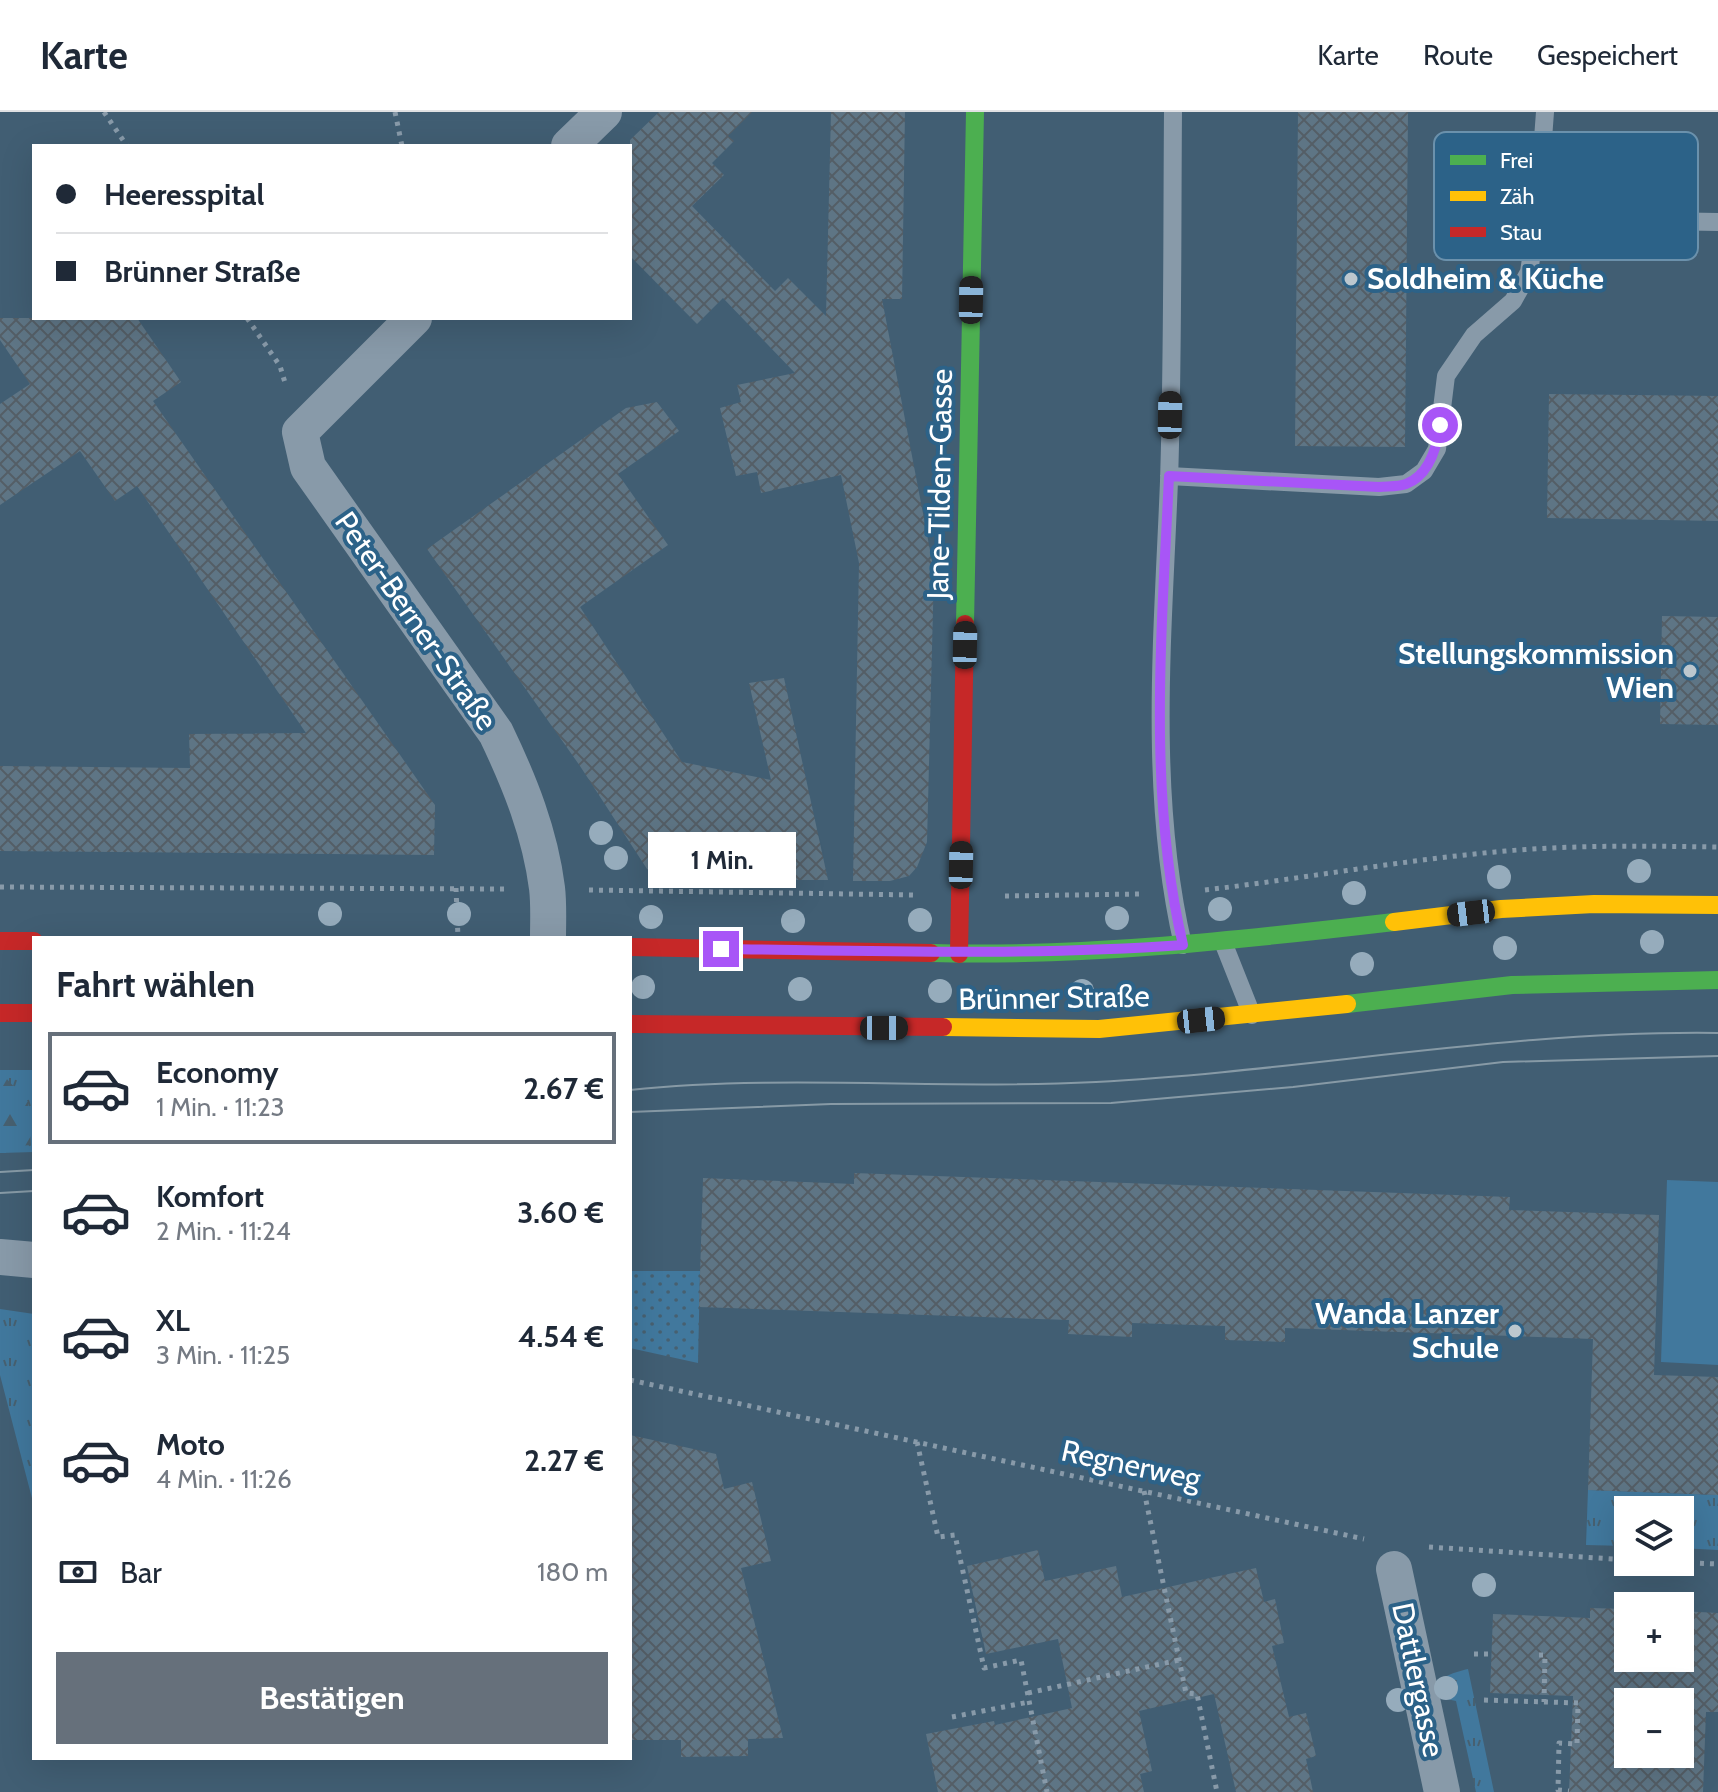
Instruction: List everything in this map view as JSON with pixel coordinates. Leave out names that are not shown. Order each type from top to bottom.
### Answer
[{"type":"main road","name":"Jane-Tilden-Gasse","points":[[959,954],[975,112]]},
{"type":"main road","name":"Brünner Straße","points":[[632,947],[959,954],[1088,952],[1223,942],[1501,909],[1594,904],[1718,905]]},
{"type":"main road","points":[[0,941],[32,941]]},
{"type":"main road","name":"Brünner Straße","points":[[632,1024],[1099,1029],[1512,985],[1718,980]]},
{"type":"main road","points":[[0,1013],[32,1013]]},
{"type":"street","points":[[571,144],[604,112]]},
{"type":"street","points":[[300,432],[412,320]]},
{"type":"street","name":"Peter-Berner-Straße","points":[[300,432],[308,467],[496,733],[534,821],[548,889],[548,936]]},
{"type":"street","points":[[0,1257],[32,1260]]},
{"type":"street","name":"Dattlergasse","points":[[1406,1558],[1442,1792]]},
{"type":"lane","points":[[1173,112],[1169,476],[1159,732],[1171,893],[1183,945]]},
{"type":"lane","points":[[1544,132],[1545,112]]},
{"type":"lane","points":[[1698,222],[1718,222]]},
{"type":"lane","points":[[1169,476],[1379,487],[1406,484],[1424,471],[1437,449],[1446,376],[1474,335],[1513,301],[1529,272],[1531,260]]},
{"type":"lane","points":[[1223,942],[1252,1015]]},
{"type":"path","points":[[104,112],[126,144]]},
{"type":"path","points":[[395,112],[402,144]]},
{"type":"path","points":[[248,320],[280,366],[300,432]]},
{"type":"path","points":[[548,889],[960,896],[1171,893],[1516,850],[1600,845],[1718,847]]},
{"type":"path","points":[[0,887],[456,888],[458,936]]},
{"type":"path","name":"Regnerweg","points":[[632,1380],[1372,1540]]},
{"type":"path","points":[[917,1442],[938,1537],[955,1535],[984,1668],[1021,1660],[1047,1792]]},
{"type":"path","points":[[1144,1491],[1186,1693],[1197,1694],[1217,1792]]},
{"type":"path","points":[[1406,1558],[1614,1560]]},
{"type":"path","points":[[1694,1563],[1718,1564]]},
{"type":"path","points":[[1474,1654],[1491,1654]]},
{"type":"path","points":[[1539,1655],[1545,1655],[1544,1702]]},
{"type":"path","points":[[1028,1693],[1179,1660]]},
{"type":"path","points":[[1484,1700],[1578,1703],[1577,1744],[1559,1743],[1558,1790],[1569,1791]]},
{"type":"path","points":[[952,1717],[1029,1702]]},
{"type":"green space","points":[[0,1070],[32,1070],[32,1152],[0,1153]]},
{"type":"green space","points":[[0,1078],[6,1078],[28,1102],[31,1145],[7,1147],[6,1153],[0,1153]]},
{"type":"green space","points":[[1667,1180],[1718,1182],[1718,1365],[1661,1362]]},
{"type":"green space","points":[[632,1271],[700,1271],[698,1363],[632,1348]]},
{"type":"green space","points":[[0,1309],[32,1314],[32,1498],[0,1375]]},
{"type":"green space","points":[[1588,1490],[1718,1495],[1718,1550],[1694,1549],[1694,1496],[1614,1496],[1614,1546],[1586,1545]]},
{"type":"green space","points":[[1468,1669],[1494,1792],[1476,1792],[1456,1701],[1442,1698],[1439,1691],[1444,1678]]},
{"type":"building","points":[[659,112],[752,112],[728,136],[734,141],[712,163],[724,175],[692,206],[775,291],[788,278],[826,316],[831,112],[905,112],[902,299],[882,299],[934,571],[927,842],[917,867],[909,876],[890,881],[853,881],[859,563],[841,475],[761,493],[757,472],[736,476],[720,408],[741,402],[737,385],[795,373],[723,298],[697,324],[632,258],[630,140]]},
{"type":"building","name":"Soldheim & Küche","points":[[1298,112],[1408,112],[1405,447],[1295,446]]},
{"type":"building","points":[[0,318],[138,320],[181,382],[153,401],[435,805],[434,855],[0,851],[0,766],[190,768],[189,734],[306,733],[137,486],[115,501],[80,451],[0,505],[0,404],[30,384],[0,340]]},
{"type":"building","points":[[1549,394],[1718,396],[1718,521],[1547,518]]},
{"type":"building","points":[[657,402],[679,431],[618,474],[668,545],[580,607],[682,762],[771,780],[749,683],[784,678],[828,880],[665,880],[647,869],[580,766],[427,549],[626,408]]},
{"type":"building","name":"Stellungskommission Wien","points":[[1662,616],[1718,617],[1718,725],[1660,724]]},
{"type":"building","name":"Wanda Lanzer Schule","points":[[854,1173],[1510,1197],[1509,1210],[1659,1215],[1654,1375],[1718,1377],[1718,1495],[1588,1490],[1593,1339],[1285,1328],[1285,1342],[1225,1340],[1225,1326],[1132,1323],[1132,1337],[1068,1334],[1069,1320],[699,1307],[703,1178],[854,1184]]},
{"type":"building","points":[[632,1435],[716,1454],[724,1489],[752,1482],[771,1561],[741,1568],[783,1738],[748,1739],[748,1756],[681,1757],[681,1740],[632,1740]]},
{"type":"building","points":[[1038,1550],[1045,1581],[1116,1566],[1122,1597],[1256,1568],[1264,1602],[1275,1599],[1284,1643],[1272,1646],[1289,1717],[1306,1713],[1316,1756],[1306,1759],[1313,1792],[1236,1792],[1214,1694],[1139,1711],[1152,1771],[1140,1774],[1144,1792],[938,1792],[926,1734],[994,1721],[995,1725],[1072,1708],[1058,1639],[986,1654],[967,1566]]},
{"type":"building","points":[[1590,1608],[1614,1609],[1614,1672],[1694,1672],[1694,1612],[1718,1613],[1718,1712],[1706,1712],[1703,1792],[1569,1792],[1573,1696],[1490,1693],[1493,1614],[1590,1618]]},
{"type":"tram line","points":[[632,1090],[746,1083],[1096,1082],[1174,1077],[1485,1044],[1640,1034],[1718,1033]]},
{"type":"tram line","points":[[632,1112],[831,1104],[1111,1103],[1293,1087],[1503,1062],[1718,1056]]},
{"type":"tram line","points":[[0,1172],[32,1170]]},
{"type":"tram line","points":[[0,1193],[32,1191]]},
{"type":"traffic: fast","points":[[965,624],[975,112]]},
{"type":"traffic: fast","points":[[931,953],[1105,950],[1394,922]]},
{"type":"traffic: fast","points":[[1347,1004],[1512,985],[1718,980]]},
{"type":"traffic: slow","points":[[1394,922],[1501,909],[1594,904],[1718,905]]},
{"type":"traffic: slow","points":[[943,1027],[1099,1029],[1347,1004]]},
{"type":"traffic: jam","points":[[959,954],[965,624]]},
{"type":"traffic: jam","points":[[0,941],[32,941]]},
{"type":"traffic: jam","points":[[632,947],[931,953]]},
{"type":"traffic: jam","points":[[0,1013],[32,1013]]},
{"type":"traffic: jam","points":[[632,1024],[943,1027]]},
{"type":"place","name":"Soldheim & Küche","points":[[1351,279]]},
{"type":"place","name":"Stellungskommission Wien","points":[[1690,671]]},
{"type":"place","name":"Wanda Lanzer Schule","points":[[1515,1331]]},
{"type":"route","points":[[721,949],[959,954],[1088,952],[1183,945],[1171,893],[1159,732],[1169,476],[1379,487],[1406,484],[1424,471],[1437,449],[1440,425]]}]
